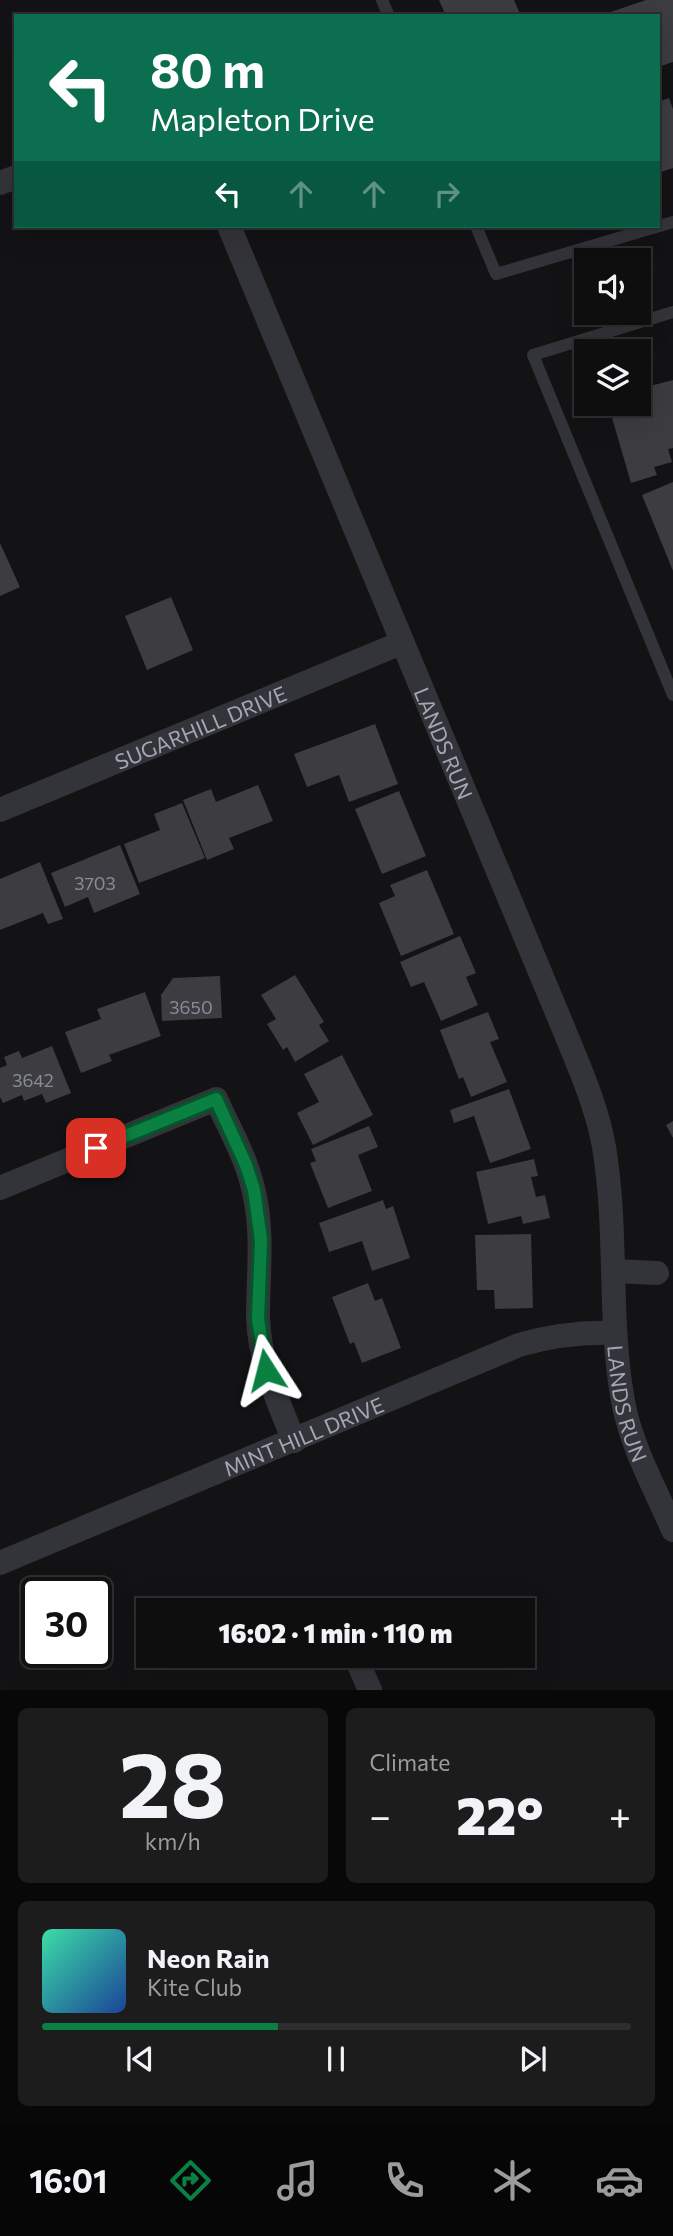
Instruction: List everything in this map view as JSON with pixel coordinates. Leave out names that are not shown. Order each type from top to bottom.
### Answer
[{"type":"street","name":"LANDS RUN","points":[[230,228],[593,1104],[604,1145],[610,1192],[614,1333],[624,1404],[631,1430],[673,1530]]},
{"type":"street","name":"SUGARHILL DRIVE","points":[[0,810],[401,643]]},
{"type":"street","points":[[0,1188],[216,1099],[246,1165],[254,1190],[261,1240],[258,1319],[266,1370],[293,1441]]},
{"type":"street","points":[[613,1271],[657,1273]]},
{"type":"street","name":"MINT HILL DRIVE","points":[[0,1563],[519,1345],[588,1332],[614,1333]]},
{"type":"street","points":[[360,1668],[370,1690]]},
{"type":"lane","points":[[477,228],[496,274],[653,228]]},
{"type":"lane","points":[[673,312],[533,355],[673,695]]},
{"type":"building","points":[[439,0],[514,0],[520,14],[445,14]]},
{"type":"building","points":[[646,0],[673,0],[673,62],[660,66],[660,14],[605,14]]},
{"type":"building","points":[[669,98],[673,109],[673,168],[660,172],[660,101]]},
{"type":"building","points":[[673,380],[673,448],[668,449],[672,462],[654,467],[657,475],[631,483],[611,416],[651,416],[651,386]]},
{"type":"building","points":[[673,482],[673,571],[642,495]]},
{"type":"building","points":[[0,543],[20,587],[0,596]]},
{"type":"building","points":[[171,597],[193,650],[147,670],[125,616]]},
{"type":"building","points":[[375,724],[398,784],[349,802],[339,775],[307,787],[294,754]]},
{"type":"building","points":[[258,785],[273,821],[229,838],[234,849],[207,860],[183,800],[211,789],[216,802]]},
{"type":"building","points":[[399,791],[426,856],[382,874],[355,809]]},
{"type":"building","points":[[182,803],[205,858],[139,883],[124,844],[160,830],[154,814]]},
{"type":"building","points":[[120,845],[140,894],[94,913],[88,897],[65,907],[51,873]]},
{"type":"building","points":[[40,862],[63,919],[48,924],[43,913],[0,930],[0,879]]},
{"type":"building","points":[[427,870],[454,934],[401,956],[379,903],[395,896],[390,885]]},
{"type":"building","points":[[460,936],[476,973],[466,977],[478,1005],[441,1021],[424,982],[411,987],[400,962]]},
{"type":"building","points":[[295,975],[324,1022],[319,1025],[329,1041],[295,1062],[287,1047],[283,1050],[267,1024],[276,1019],[261,995]]},
{"type":"building","points":[[220,976],[222,1018],[162,1021],[161,995],[173,978]]},
{"type":"building","points":[[145,992],[161,1036],[109,1055],[112,1061],[81,1073],[65,1032],[101,1019],[97,1009]]},
{"type":"building","points":[[488,1012],[499,1039],[490,1042],[507,1082],[471,1097],[463,1077],[459,1079],[440,1030]]},
{"type":"building","points":[[52,1046],[71,1093],[46,1103],[42,1094],[24,1101],[22,1095],[3,1103],[0,1097],[0,1068],[7,1065],[4,1057],[19,1051],[22,1058]]},
{"type":"building","points":[[342,1055],[373,1115],[313,1145],[297,1113],[319,1102],[304,1074]]},
{"type":"building","points":[[509,1089],[531,1149],[490,1163],[474,1116],[454,1123],[450,1110]]},
{"type":"building","points":[[673,1121],[673,1138],[666,1125]]},
{"type":"building","points":[[369,1126],[378,1147],[358,1155],[372,1191],[328,1208],[310,1163],[316,1161],[311,1149]]},
{"type":"building","points":[[534,1159],[538,1176],[531,1177],[536,1197],[545,1195],[550,1218],[523,1224],[521,1216],[488,1224],[476,1172]]},
{"type":"building","points":[[383,1200],[386,1209],[393,1206],[410,1258],[372,1271],[362,1241],[329,1252],[319,1223]]},
{"type":"building","points":[[531,1234],[533,1308],[495,1309],[494,1290],[477,1290],[475,1235]]},
{"type":"building","points":[[368,1283],[375,1301],[382,1298],[401,1348],[362,1363],[354,1342],[350,1344],[332,1297]]},
{"type":"route","points":[[96,1148],[216,1099],[246,1165],[254,1190],[261,1240],[258,1319],[266,1370]]}]
